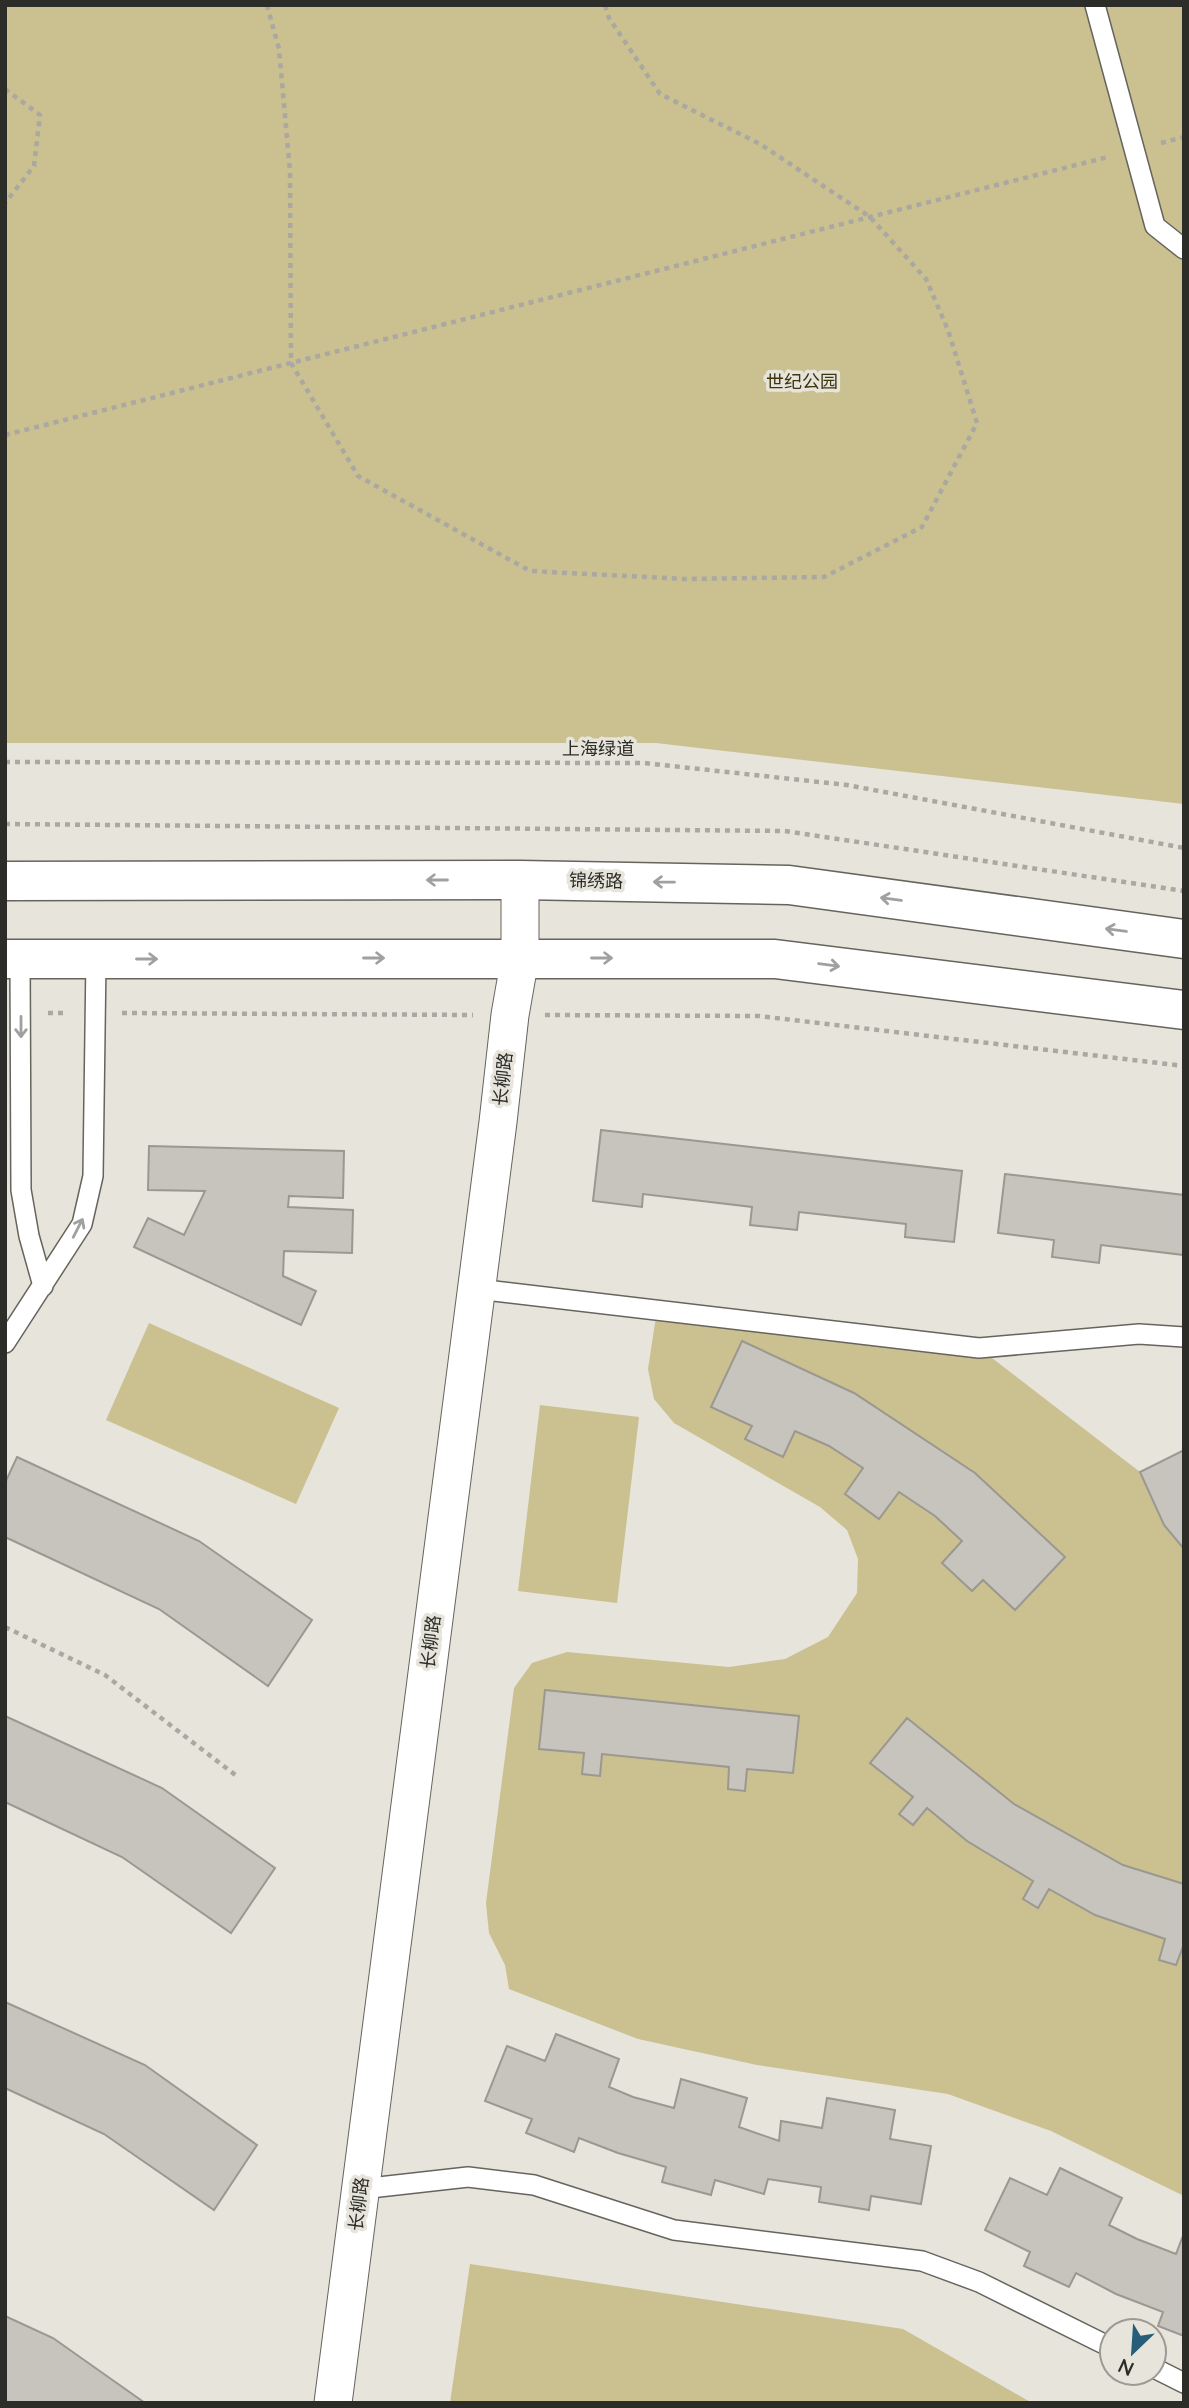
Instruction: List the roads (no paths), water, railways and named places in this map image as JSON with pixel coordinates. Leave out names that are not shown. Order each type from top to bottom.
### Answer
[{"type":"main road","name":"锦绣路","points":[[5,881],[520,880],[789,885],[1184,939]]},
{"type":"main road","points":[[13,959],[775,959],[1184,1010]]},
{"type":"street","name":"长柳路","points":[[333,2403],[510,1015],[520,958],[520,880]]},
{"type":"lane","points":[[1095,5],[1155,226],[1184,249]]},
{"type":"lane","points":[[13,959],[21,1013],[21,1190],[29,1236],[43,1286]]},
{"type":"lane","points":[[5,1343],[82,1224],[93,1176],[96,959]]},
{"type":"lane","points":[[477,1289],[979,1348],[1139,1334],[1184,1337]]},
{"type":"lane","points":[[360,2189],[468,2177],[534,2185],[674,2230],[922,2261],[979,2282],[1098,2341]]},
{"type":"lane","points":[[1168,2375],[1184,2383]]},
{"type":"park label","name":"世纪公园","points":[[802,382]]}]
